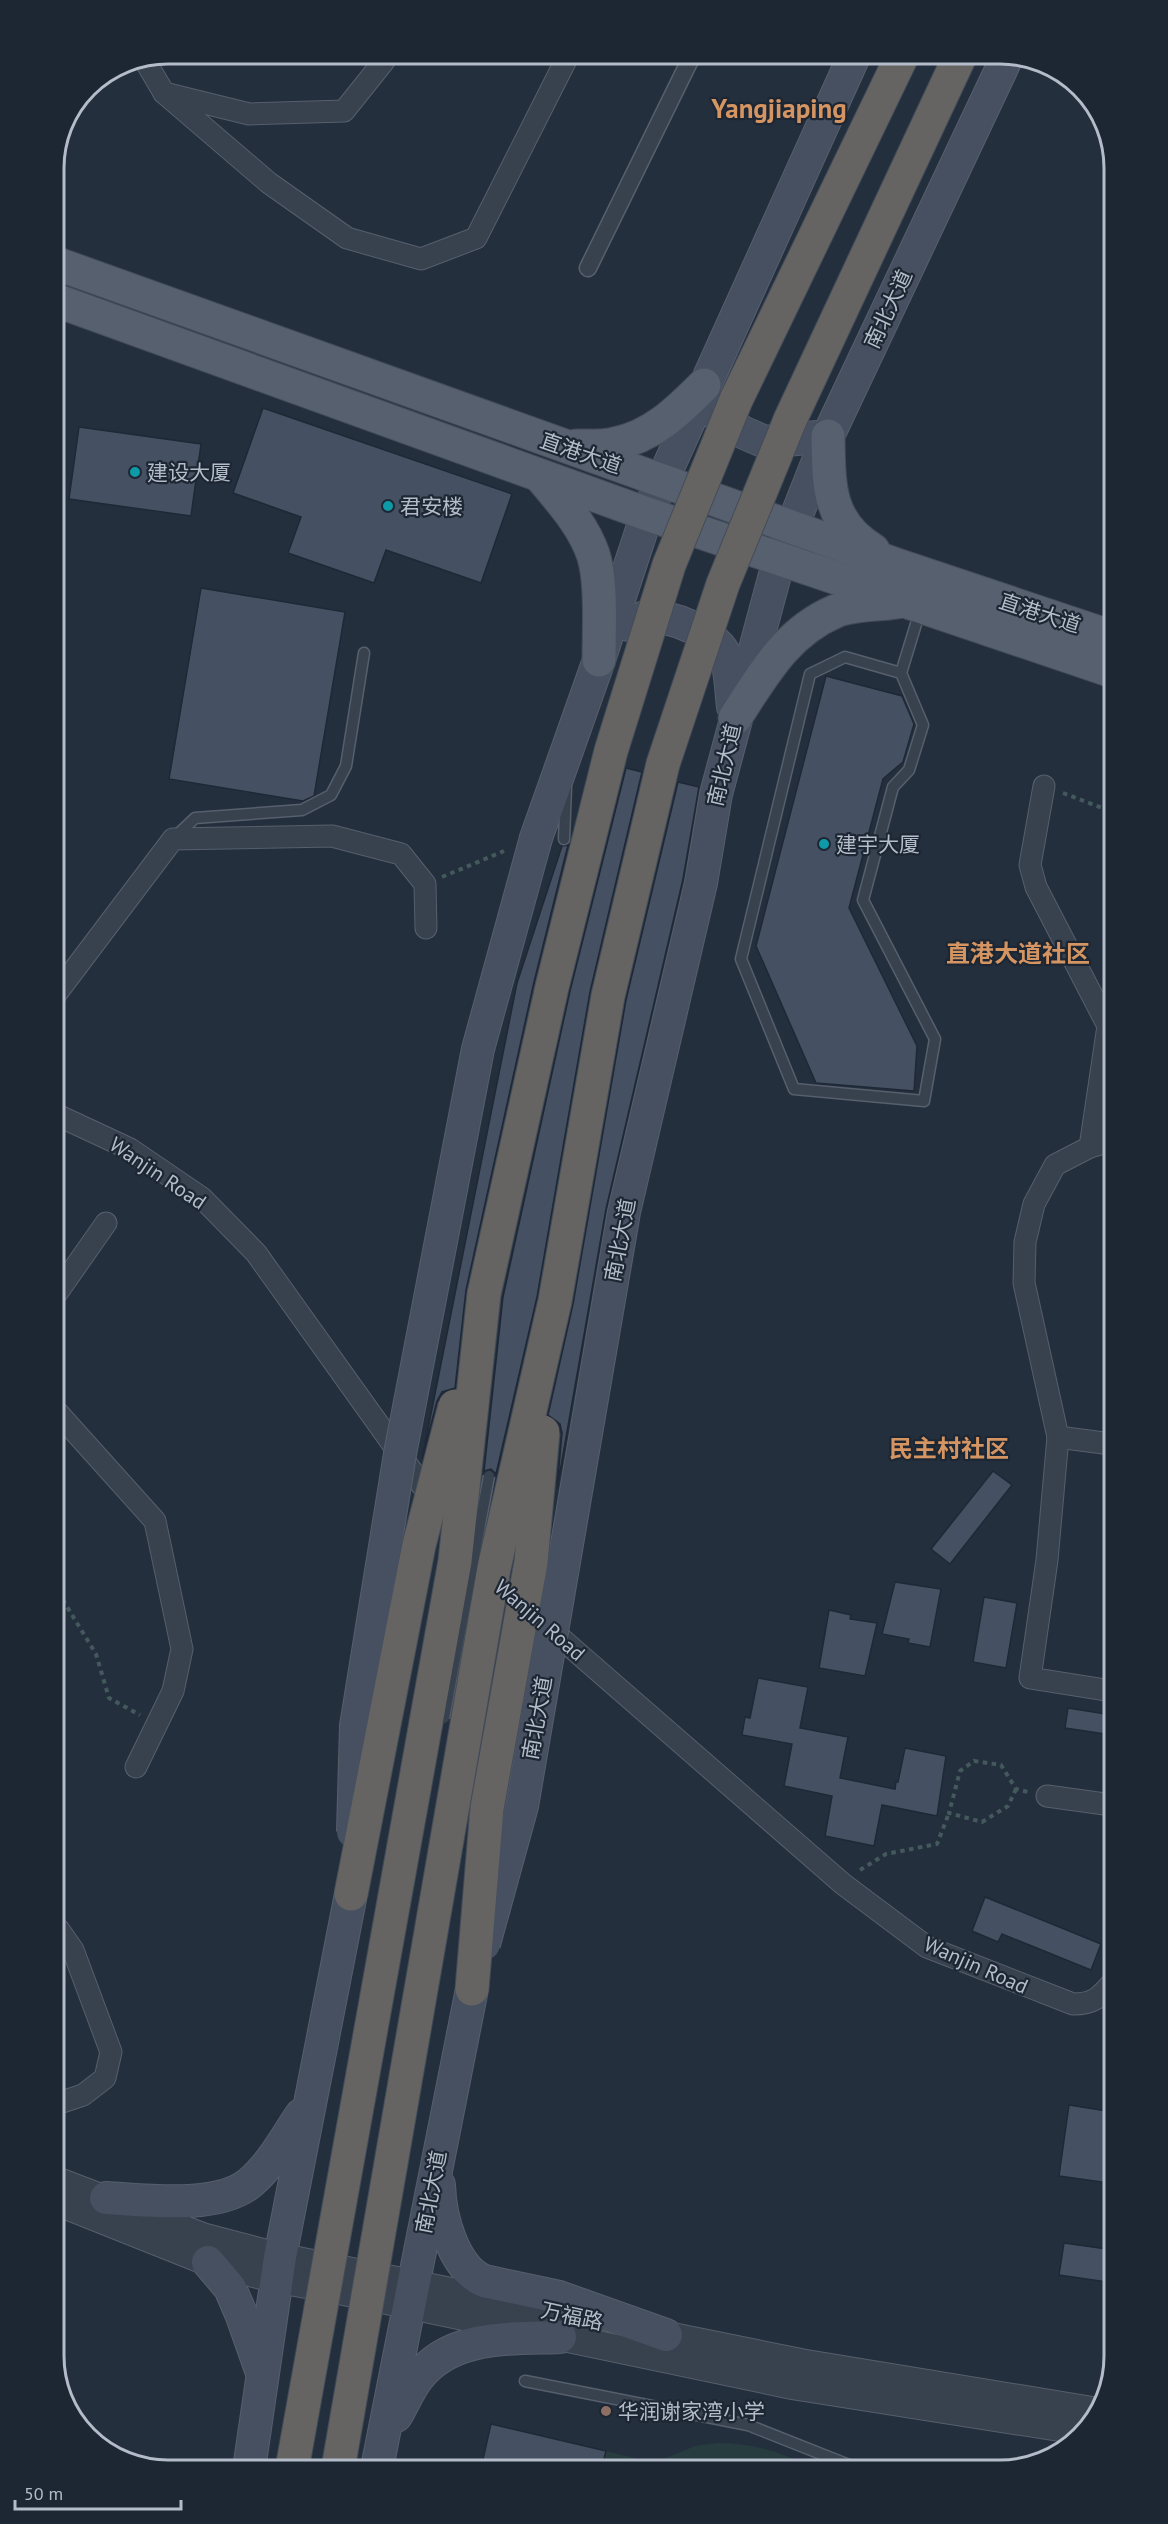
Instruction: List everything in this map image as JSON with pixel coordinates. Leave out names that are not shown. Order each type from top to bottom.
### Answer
[{"type":"highway","points":[[351,1894],[419,1545],[484,1294],[552,987],[611,751],[669,565],[736,400],[898,65]]},
{"type":"highway","name":"南北大道","points":[[340,2459],[494,1568],[555,1301],[608,996],[663,764],[723,584],[790,420],[956,65]]},
{"type":"highway","points":[[294,2459],[454,1561],[484,1294]]},
{"type":"highway","points":[[472,1989],[487,1808],[531,1562],[555,1301]]},
{"type":"main road","points":[[251,2459],[278,2268],[351,1894],[356,1726],[400,1454],[478,1049],[550,839],[568,745],[600,660],[647,514],[850,65]]},
{"type":"main road","name":"南北大道","points":[[380,2454],[472,1989],[522,1806],[624,1212],[697,872],[735,718],[779,560],[828,436],[1003,65]]},
{"type":"main road","name":"直港大道","points":[[65,267],[562,447],[897,565],[1104,634]]},
{"type":"main road","name":"直港大道","points":[[65,304],[542,478],[911,605],[1104,668]]},
{"type":"main road","points":[[704,385],[712,411],[742,432],[765,442],[828,436],[829,486],[837,516],[856,540],[897,565]]},
{"type":"main road","points":[[562,447],[614,445],[644,435],[670,419],[704,385]]},
{"type":"main road","points":[[542,478],[573,516],[593,555],[599,597],[600,660]]},
{"type":"main road","points":[[735,718],[771,662],[800,631],[838,610],[911,605]]},
{"type":"main road","points":[[600,660],[626,626],[646,617],[672,619],[695,629],[716,643],[725,656],[735,718]]},
{"type":"main road","points":[[106,2198],[184,2202],[225,2195],[249,2184],[266,2166],[309,2104]]},
{"type":"main road","points":[[438,2159],[442,2215],[463,2266],[472,2276],[484,2281],[559,2297],[666,2335]]},
{"type":"main road","points":[[207,2262],[230,2288],[263,2378]]},
{"type":"main road","points":[[380,2454],[418,2378],[450,2352],[467,2344],[486,2340],[560,2337]]},
{"type":"street","points":[[164,93],[249,114],[344,111],[381,64]]},
{"type":"street","points":[[148,67],[164,93],[269,183],[347,238],[421,259],[476,238],[564,64]]},
{"type":"street","points":[[588,268],[688,65]]},
{"type":"street","points":[[1044,786],[1030,865],[1036,887],[1104,1018]]},
{"type":"street","points":[[65,983],[173,839],[332,836],[401,854],[425,884],[426,928]]},
{"type":"street","points":[[1090,1147],[1104,1053]]},
{"type":"street","name":"Wanjin Road","points":[[65,1118],[130,1149],[202,1198],[256,1253],[482,1569],[843,1884],[927,1947],[1059,2001],[1088,2004],[1104,1992]]},
{"type":"street","points":[[1104,1143],[1090,1147],[1055,1165],[1034,1204],[1024,1242],[1024,1283],[1058,1437],[1047,1560],[1030,1678],[1104,1690]]},
{"type":"street","points":[[64,1282],[106,1223]]},
{"type":"street","points":[[64,1420],[155,1521],[182,1649],[173,1691],[136,1767]]},
{"type":"street","points":[[1058,1437],[1104,1443]]},
{"type":"street","points":[[1047,1796],[1104,1804]]},
{"type":"street","points":[[64,1937],[73,1950],[111,2052],[105,2078],[83,2095],[64,2101]]},
{"type":"street","name":"万福路","points":[[64,2183],[106,2198],[278,2268]]},
{"type":"street","name":"万福路","points":[[64,2206],[207,2262],[340,2273],[560,2337],[795,2386],[1072,2430]]},
{"type":"street","name":"万福路","points":[[411,2294],[666,2335],[803,2363],[1089,2410]]},
{"type":"lane","points":[[901,673],[844,657],[810,674],[741,959],[794,1089],[924,1101],[935,1039],[863,900],[893,787],[909,770],[923,725],[901,673],[911,605]]},
{"type":"lane","points":[[173,839],[195,818],[302,810],[331,795],[346,765],[364,653]]},
{"type":"lane","points":[[440,1734],[494,1477],[482,1569]]},
{"type":"lane","points":[[525,2380],[748,2425],[836,2460]]},
{"type":"path","points":[[1044,786],[1104,809]]},
{"type":"path","points":[[425,884],[550,839]]},
{"type":"path","points":[[64,1602],[96,1654],[109,1698],[156,1725]]},
{"type":"path","points":[[843,1884],[866,1864],[886,1854],[937,1844],[949,1813],[960,1771],[974,1761],[1001,1765],[1016,1789],[1008,1806],[982,1822],[949,1813]]},
{"type":"green space","points":[[717,2443],[741,2444],[763,2448],[794,2460],[662,2460],[695,2446]]},
{"type":"green space","points":[[606,2451],[640,2460],[604,2460]]},
{"type":"building","name":"君安楼","points":[[263,408],[512,494],[481,583],[386,550],[374,583],[288,553],[301,517],[233,493]]},
{"type":"building","name":"建设大厦","points":[[79,427],[201,444],[191,516],[69,499]]},
{"type":"building","points":[[201,588],[345,612],[314,796],[303,801],[169,779]]},
{"type":"building","name":"建宇大厦","points":[[826,676],[902,696],[914,724],[903,762],[883,779],[849,908],[917,1046],[914,1091],[816,1083],[756,946]]},
{"type":"building","points":[[626,768],[642,772],[590,992],[537,1297],[496,1474],[491,1469],[484,1471],[503,1297],[570,991]]},
{"type":"building","points":[[678,782],[699,787],[683,879],[606,1209],[557,1489],[562,1433],[560,1424],[548,1415],[573,1304],[626,1000]]},
{"type":"building","points":[[568,845],[534,982],[466,1290],[455,1388],[442,1392],[437,1401],[422,1459],[517,983],[562,846]]},
{"type":"building","points":[[993,1471],[1012,1485],[950,1564],[931,1549]]},
{"type":"building","points":[[895,1582],[941,1589],[930,1647],[908,1643],[909,1639],[882,1634]]},
{"type":"building","points":[[984,1597],[1017,1603],[1006,1668],[973,1662]]},
{"type":"building","points":[[829,1610],[851,1615],[850,1619],[877,1623],[865,1676],[819,1668]]},
{"type":"building","points":[[758,1678],[808,1687],[800,1728],[848,1737],[840,1778],[895,1789],[905,1748],[946,1756],[937,1816],[882,1805],[874,1846],[825,1836],[832,1796],[784,1786],[792,1744],[742,1735],[745,1717],[750,1718]]},
{"type":"building","points":[[1068,1708],[1104,1714],[1104,1734],[1065,1728]]},
{"type":"building","points":[[985,1897],[1101,1944],[1091,1970],[1002,1934],[998,1942],[972,1931]]},
{"type":"building","points":[[1069,2105],[1104,2111],[1104,2182],[1059,2176]]},
{"type":"building","points":[[1064,2243],[1104,2249],[1104,2282],[1059,2275]]},
{"type":"building","points":[[491,2424],[606,2451],[604,2460],[483,2459]]},
{"type":"place","name":"建设大厦","points":[[135,472]]},
{"type":"place","name":"君安楼","points":[[388,506]]},
{"type":"place","name":"建宇大厦","points":[[824,844]]},
{"type":"place","name":"华润谢家湾小学","points":[[606,2411]]},
{"type":"district","name":"Yangjiaping","points":[[779,108]]},
{"type":"district","name":"直港大道社区","points":[[1018,953]]},
{"type":"district","name":"民主村社区","points":[[949,1448]]}]
